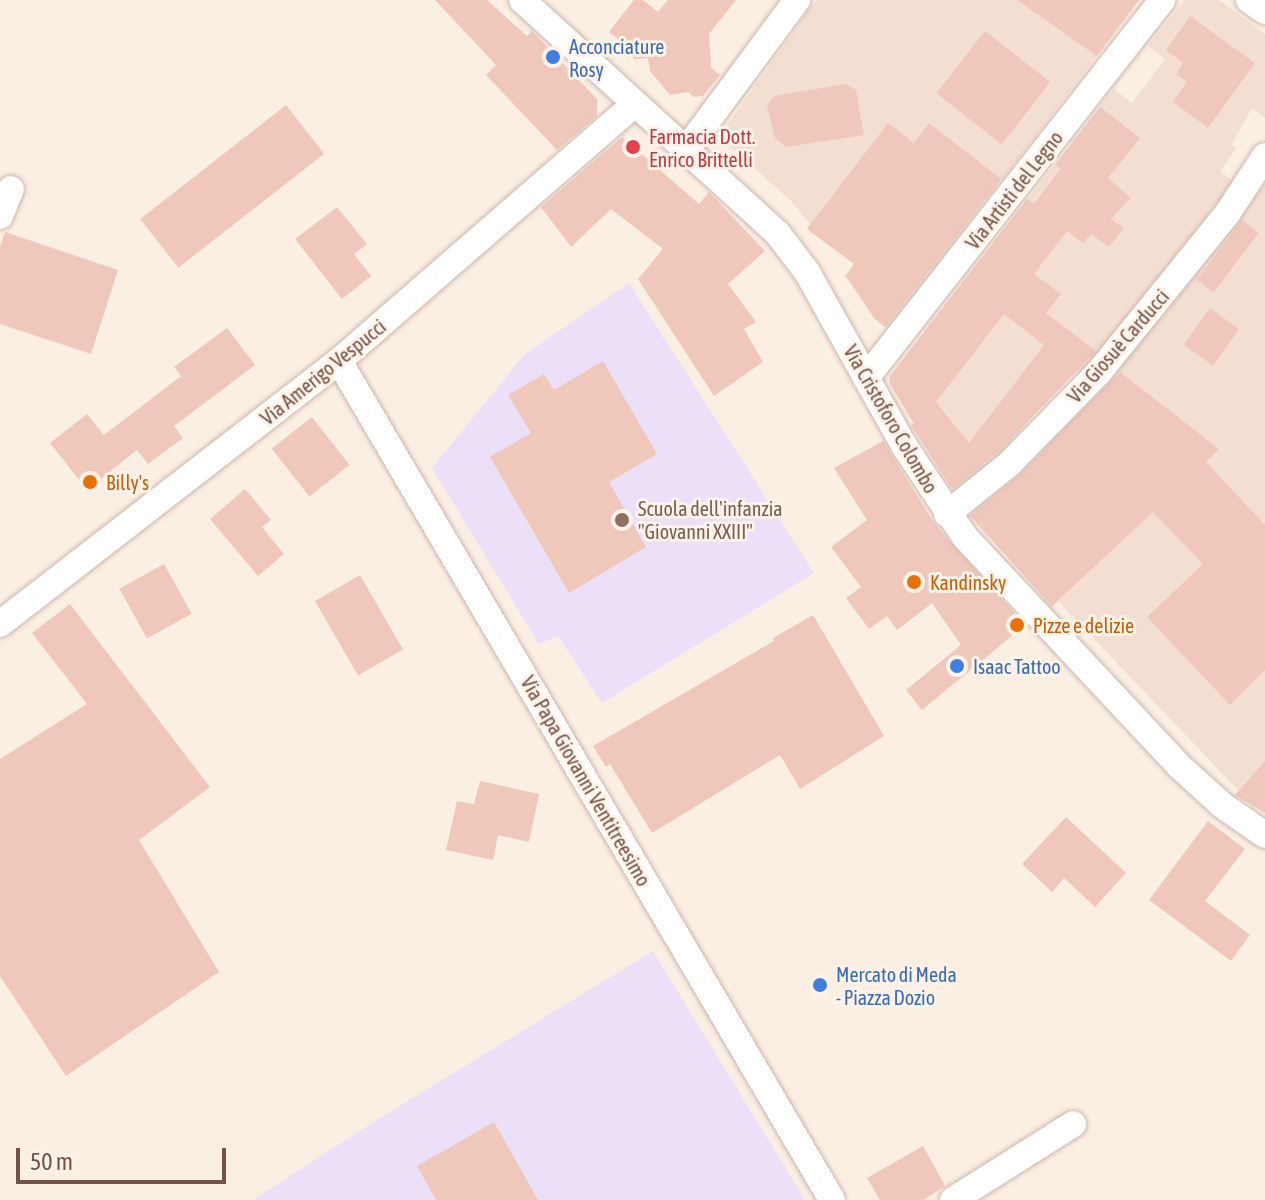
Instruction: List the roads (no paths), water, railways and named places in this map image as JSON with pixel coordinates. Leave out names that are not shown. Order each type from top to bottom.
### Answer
[{"type":"street","name":"Via Cristoforo Colombo","points":[[522,0],[788,246],[824,300],[866,378],[947,514],[986,563],[1178,765],[1222,805],[1265,835]]},
{"type":"street","points":[[686,150],[797,0]]},
{"type":"street","name":"Via Artisti del Legno","points":[[866,378],[1162,0]]},
{"type":"street","points":[[1249,0],[1265,11]]},
{"type":"street","name":"Via Amerigo Vespucci","points":[[0,624],[339,361],[634,105]]},
{"type":"street","name":"Via Giosuè Carducci","points":[[947,514],[1026,449],[1099,372],[1227,214],[1265,156]]},
{"type":"street","points":[[0,216],[11,189]]},
{"type":"street","name":"Via Papa Giovanni Ventitreesimo","points":[[339,361],[832,1200]]},
{"type":"street","points":[[953,1200],[1073,1124]]},
{"type":"place","name":"Acconciature Rosy","points":[[553,57]]},
{"type":"place","name":"Farmacia Dott. Enrico Brittelli","points":[[633,147]]},
{"type":"place","name":"Billy's","points":[[90,482]]},
{"type":"place","name":"Scuola dell'infanzia \"Giovanni XXIII\"","points":[[622,520]]},
{"type":"place","name":"Kandinsky","points":[[914,582]]},
{"type":"place","name":"Pizze e delizie","points":[[1017,625]]},
{"type":"place","name":"Isaac Tattoo","points":[[957,666]]},
{"type":"place","name":"Mercato di Meda - Piazza Dozio","points":[[820,985]]}]
